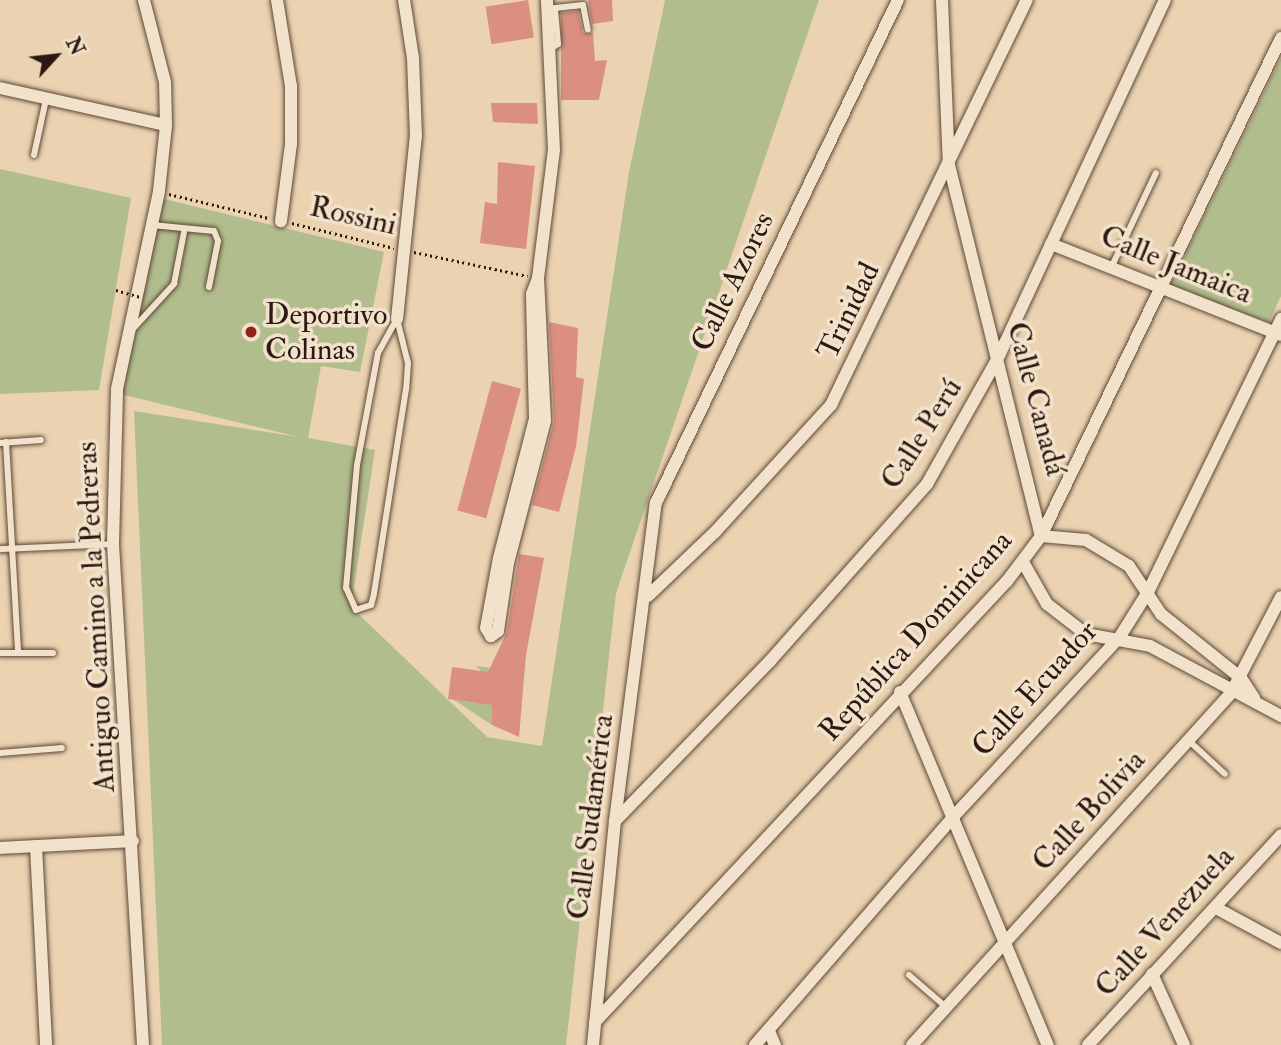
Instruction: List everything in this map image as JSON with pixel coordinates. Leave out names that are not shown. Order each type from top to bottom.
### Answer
[{"type":"street","name":"Antiguo Camino a la Pedreras","points":[[144,0],[165,82],[166,125],[159,191],[129,333],[113,433],[113,544],[144,1045]]},
{"type":"street","points":[[277,0],[291,86],[291,144],[281,221]]},
{"type":"street","points":[[397,319],[416,136],[414,58],[404,0]]},
{"type":"street","points":[[538,278],[532,294],[535,419],[499,558],[486,628],[491,636],[498,631],[508,563],[545,421],[538,278],[554,150],[552,48],[547,0]]},
{"type":"street","name":"Calle Azores","points":[[648,596],[656,503],[898,0]]},
{"type":"street","name":"Calle Canadá","points":[[942,0],[949,165],[1041,536]]},
{"type":"street","name":"Trinidad","points":[[648,596],[715,532],[831,405],[1027,0]]},
{"type":"street","name":"Calle Perú","points":[[615,821],[906,511],[947,452],[997,360],[1165,0]]},
{"type":"street","name":"República Dominicana","points":[[595,1022],[1023,562],[1041,536],[1281,38]]},
{"type":"street","points":[[0,88],[166,125]]},
{"type":"street","name":"Calle Jamaica","points":[[1051,244],[1278,333]]},
{"type":"street","name":"Calle Ecuador","points":[[755,1045],[954,816],[1119,638],[1148,592],[1278,333],[1281,319]]},
{"type":"street","points":[[1041,536],[1086,540],[1129,566],[1161,614],[1241,678],[1254,698]]},
{"type":"street","points":[[1023,562],[1047,604],[1086,634],[1119,638],[1150,646],[1231,693],[1254,698],[1281,716]]},
{"type":"street","name":"Calle Sudamérica","points":[[593,1045],[615,821],[648,596]]},
{"type":"street","name":"Calle Bolivia","points":[[912,1045],[1231,693],[1281,597]]},
{"type":"street","points":[[900,692],[1048,1045]]},
{"type":"street","name":"Calle Venezuela","points":[[1088,1045],[1281,835]]},
{"type":"street","points":[[0,848],[133,841]]},
{"type":"street","points":[[36,846],[46,1045]]},
{"type":"street","points":[[1216,908],[1281,943]]},
{"type":"street","points":[[1152,974],[1184,1045]]},
{"type":"street","points":[[769,1031],[775,1045]]},
{"type":"lane","points":[[552,48],[558,44],[555,8],[583,5],[588,30]]},
{"type":"lane","points":[[34,155],[46,99]]},
{"type":"lane","points":[[1111,268],[1156,173]]},
{"type":"lane","points":[[152,225],[184,232],[201,226],[218,235],[209,287]]},
{"type":"lane","points":[[129,333],[174,285],[184,232]]},
{"type":"lane","points":[[397,319],[408,363],[406,388],[374,594],[363,610],[356,610],[346,597],[349,536],[378,353],[397,319]]},
{"type":"lane","points":[[18,652],[3,443],[41,440]]},
{"type":"lane","points":[[0,549],[113,544]]},
{"type":"lane","points":[[0,653],[53,653]]},
{"type":"lane","points":[[1188,740],[1225,774]]},
{"type":"lane","points":[[0,753],[61,748]]},
{"type":"lane","points":[[909,975],[946,1007]]},
{"type":"path","name":"Rossini","points":[[159,191],[405,250],[538,278]]},
{"type":"path","points":[[116,290],[141,297]]},
{"type":"green space","points":[[665,0],[819,0],[616,593],[566,1045],[162,1045],[134,411],[299,437],[120,394],[160,198],[384,252],[360,372],[321,366],[308,438],[375,450],[351,607],[487,737],[542,746],[629,172]]},
{"type":"green space","points":[[1281,58],[1281,296],[1269,322],[1170,287]]},
{"type":"green space","points":[[0,169],[131,198],[99,390],[0,394]]},
{"type":"green space","points":[[476,666],[499,669],[492,725],[454,700],[477,703],[481,671]]},
{"type":"building","points":[[528,0],[534,38],[491,44],[486,7]]},
{"type":"building","points":[[588,0],[612,0],[613,21],[592,24]]},
{"type":"building","points":[[578,11],[583,33],[593,33],[595,61],[607,60],[599,100],[561,100],[561,13]]},
{"type":"building","points":[[491,103],[537,103],[538,124],[493,122]]},
{"type":"building","points":[[498,162],[535,166],[526,249],[480,243],[485,202],[497,204]]},
{"type":"building","points":[[549,322],[578,328],[576,377],[584,379],[576,447],[559,512],[532,505],[554,421]]},
{"type":"building","points":[[492,381],[521,389],[486,518],[457,510]]},
{"type":"building","points":[[519,554],[544,558],[526,655],[519,737],[492,725],[492,705],[448,699],[452,667],[488,672],[507,632]]},
{"type":"place","name":"Deportivo Colinas","points":[[251,332]]}]
